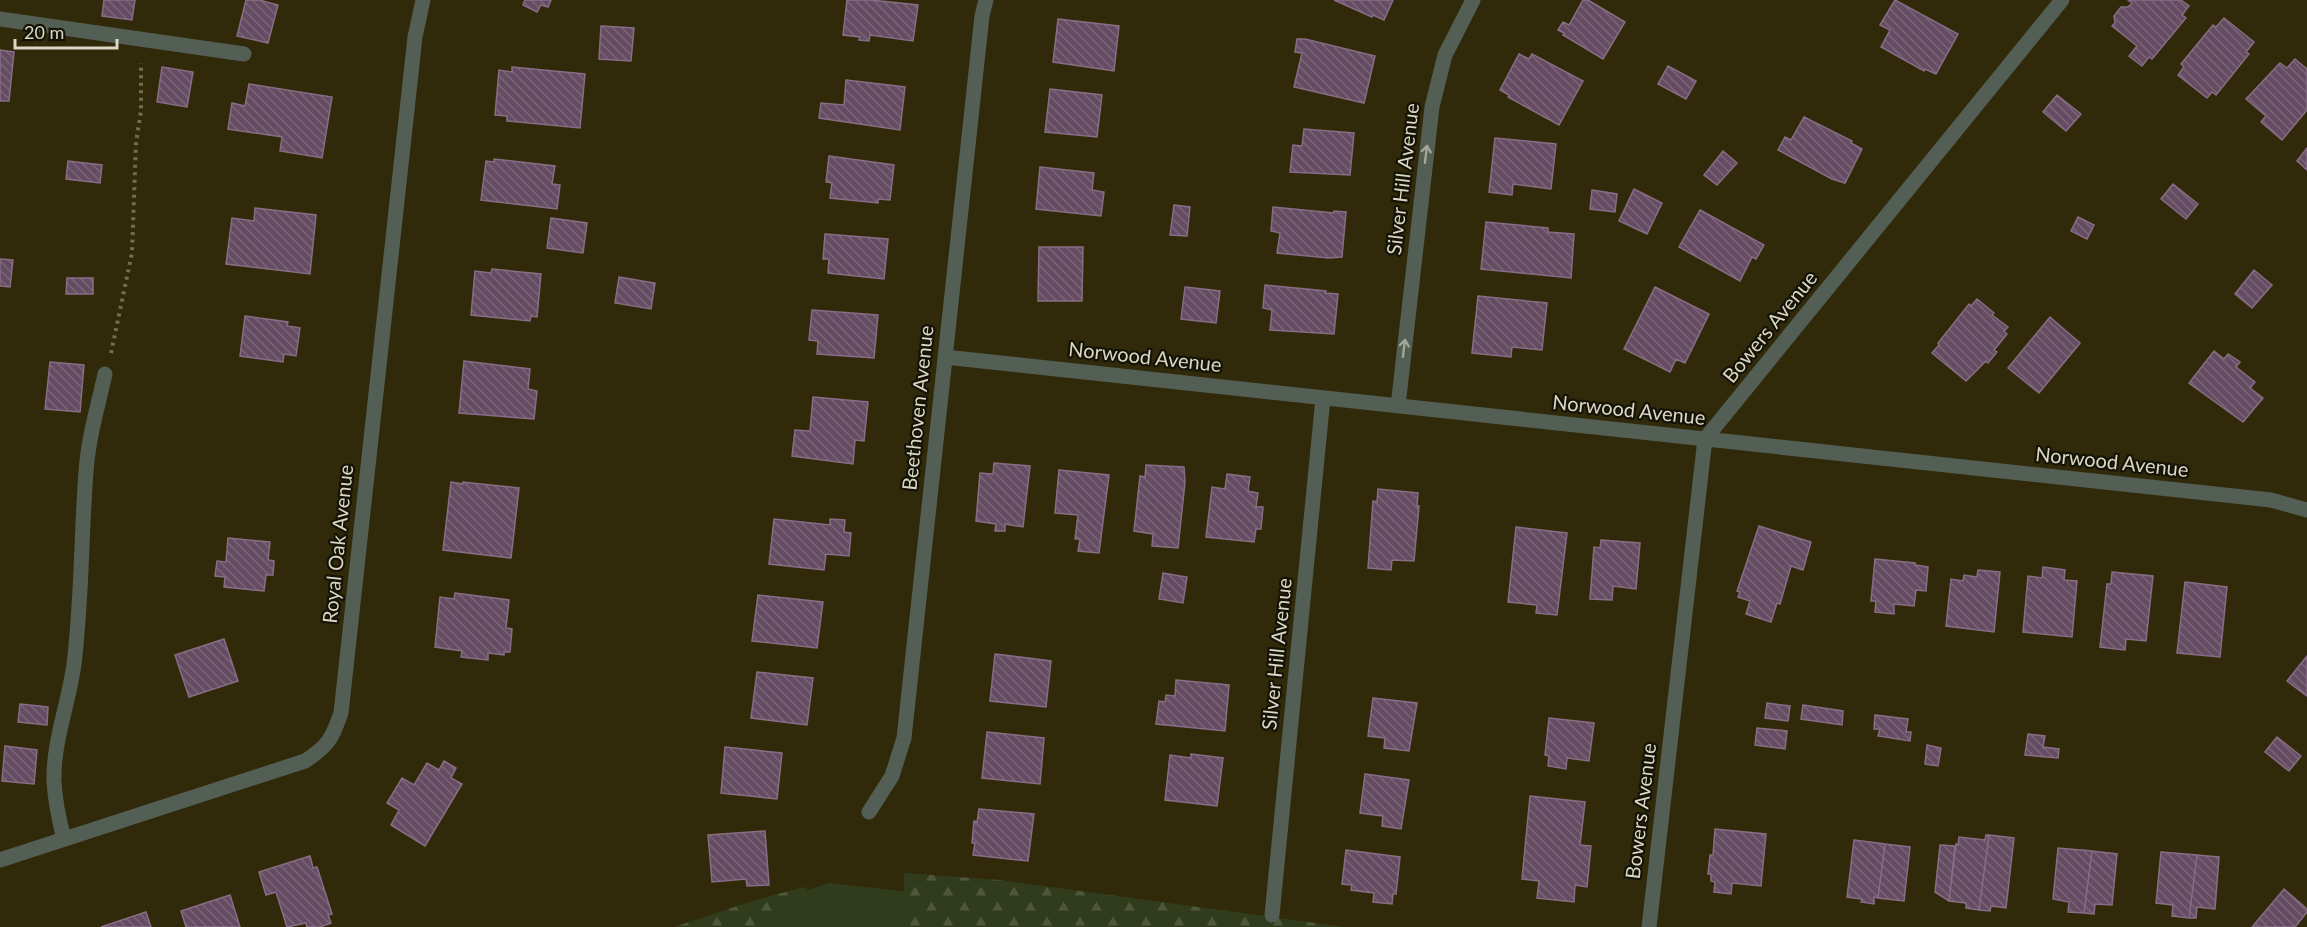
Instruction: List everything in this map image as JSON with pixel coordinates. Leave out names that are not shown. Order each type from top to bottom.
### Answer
[{"type":"street","name":"Royal Oak Avenue","points":[[0,860],[305,761],[323,750],[334,733],[342,702],[415,37],[423,0]]},
{"type":"street","name":"Beethoven Avenue","points":[[869,812],[892,776],[904,738],[982,16],[986,0]]},
{"type":"street","name":"Silver Hill Avenue","points":[[1398,406],[1432,107],[1445,55],[1473,0]]},
{"type":"street","name":"Bowers Avenue","points":[[1649,927],[1706,439],[2062,0]]},
{"type":"street","points":[[0,19],[244,54]]},
{"type":"street","name":"Norwood Avenue","points":[[945,357],[2271,500],[2307,510]]},
{"type":"street","points":[[64,839],[56,811],[54,779],[56,750],[74,664],[82,570],[86,472],[91,433],[105,374]]},
{"type":"street","name":"Silver Hill Avenue","points":[[1272,915],[1323,398]]},
{"type":"path","points":[[105,374],[132,253],[136,142],[141,111],[141,63],[142,50],[148,40]]},
{"type":"green space","points":[[904,873],[999,880],[1345,927],[905,927]]},
{"type":"green space","points":[[829,883],[1229,927],[694,927]]},
{"type":"green space","points":[[804,887],[807,893],[780,909],[770,921],[757,927],[674,927],[752,901]]},
{"type":"building","points":[[104,0],[135,0],[132,20],[102,16]]},
{"type":"building","points":[[246,0],[259,0],[278,5],[268,43],[237,36]]},
{"type":"building","points":[[525,0],[551,0],[548,7],[541,5],[537,12],[523,5]]},
{"type":"building","points":[[847,0],[918,5],[913,41],[870,35],[869,41],[859,40],[860,37],[843,35]]},
{"type":"building","points":[[1334,0],[1393,0],[1384,20]]},
{"type":"building","points":[[1583,0],[1588,0],[1625,22],[1603,59],[1558,30],[1563,22],[1569,25]]},
{"type":"building","points":[[1895,0],[1958,34],[1936,74],[1925,69],[1924,71],[1881,47],[1890,30],[1880,25]]},
{"type":"building","points":[[2128,0],[2181,0],[2189,6],[2182,15],[2186,18],[2152,59],[2149,57],[2142,66],[2129,56],[2137,46],[2112,26],[2115,23],[2114,16],[2121,7],[2128,7],[2132,3]]},
{"type":"building","points":[[2224,18],[2254,42],[2246,52],[2249,54],[2216,95],[2212,92],[2207,98],[2178,75],[2184,67],[2181,64],[2213,25],[2216,27]]},
{"type":"building","points":[[1058,19],[1119,26],[1114,71],[1053,62]]},
{"type":"building","points":[[601,26],[634,28],[631,61],[599,59]]},
{"type":"building","points":[[1297,39],[1375,56],[1364,103],[1294,87],[1302,53],[1295,52]]},
{"type":"building","points":[[0,50],[14,52],[9,101],[0,101]]},
{"type":"building","points":[[1519,54],[1529,59],[1532,54],[1583,81],[1559,125],[1508,97],[1509,95],[1500,90]]},
{"type":"building","points":[[2295,59],[2307,69],[2307,110],[2282,140],[2261,122],[2266,116],[2246,99],[2280,63],[2287,68]]},
{"type":"building","points":[[1668,66],[1696,81],[1686,99],[1658,84]]},
{"type":"building","points":[[162,67],[193,72],[187,107],[157,102]]},
{"type":"building","points":[[512,67],[585,74],[580,128],[507,121],[507,116],[495,115],[499,70],[512,72]]},
{"type":"building","points":[[846,80],[905,87],[900,130],[819,118],[821,103],[844,105]]},
{"type":"building","points":[[249,84],[332,97],[322,158],[280,151],[282,137],[228,129],[232,103],[245,106]]},
{"type":"building","points":[[1050,89],[1102,95],[1097,137],[1045,132]]},
{"type":"building","points":[[2057,95],[2081,114],[2066,131],[2043,112]]},
{"type":"building","points":[[1804,117],[1852,141],[1851,143],[1862,149],[1845,183],[1832,179],[1778,150],[1785,137],[1791,140]]},
{"type":"building","points":[[1304,129],[1354,133],[1350,175],[1290,172],[1293,145],[1302,146]]},
{"type":"building","points":[[1495,138],[1556,144],[1551,189],[1513,184],[1512,195],[1489,192]]},
{"type":"building","points":[[2307,148],[2307,170],[2297,161]]},
{"type":"building","points":[[1723,151],[1737,163],[1717,185],[1704,175]]},
{"type":"building","points":[[829,156],[894,165],[890,200],[878,199],[878,203],[830,198],[832,183],[826,182]]},
{"type":"building","points":[[494,159],[555,166],[552,184],[560,185],[557,209],[481,200],[486,161],[494,162]]},
{"type":"building","points":[[68,161],[102,165],[100,183],[66,179]]},
{"type":"building","points":[[1040,167],[1094,173],[1092,190],[1104,192],[1101,216],[1036,209]]},
{"type":"building","points":[[2173,184],[2198,204],[2186,219],[2161,199]]},
{"type":"building","points":[[1634,189],[1662,203],[1647,234],[1619,221]]},
{"type":"building","points":[[1592,190],[1617,194],[1615,212],[1590,209]]},
{"type":"building","points":[[1174,205],[1190,207],[1187,236],[1170,235]]},
{"type":"building","points":[[1273,207],[1334,213],[1334,211],[1346,212],[1342,257],[1277,253],[1280,233],[1271,231]]},
{"type":"building","points":[[255,208],[316,215],[310,274],[226,264],[232,218],[254,221]]},
{"type":"building","points":[[1700,210],[1764,245],[1756,259],[1752,257],[1740,281],[1679,247]]},
{"type":"building","points":[[2078,217],[2094,225],[2087,239],[2071,231]]},
{"type":"building","points":[[551,218],[587,223],[583,253],[547,248]]},
{"type":"building","points":[[1486,222],[1548,228],[1548,232],[1574,234],[1571,278],[1481,269]]},
{"type":"building","points":[[825,234],[888,239],[884,279],[828,273],[829,259],[823,259]]},
{"type":"building","points":[[1039,247],[1083,247],[1082,301],[1038,301]]},
{"type":"building","points":[[0,259],[13,260],[10,287],[0,286]]},
{"type":"building","points":[[492,269],[541,274],[537,317],[531,316],[530,321],[471,315],[475,271],[491,273]]},
{"type":"building","points":[[2254,270],[2272,285],[2252,308],[2235,294]]},
{"type":"building","points":[[619,277],[655,283],[651,309],[615,303]]},
{"type":"building","points":[[67,278],[93,278],[93,294],[66,294]]},
{"type":"building","points":[[1265,285],[1338,294],[1334,334],[1270,330],[1272,310],[1263,308]]},
{"type":"building","points":[[1185,287],[1220,291],[1216,323],[1181,319]]},
{"type":"building","points":[[1655,287],[1709,314],[1685,363],[1676,359],[1670,372],[1624,349]]},
{"type":"building","points":[[1478,296],[1547,303],[1542,350],[1512,347],[1511,357],[1472,353]]},
{"type":"building","points":[[1977,299],[1994,313],[1992,315],[2008,327],[2004,331],[2007,334],[1994,350],[1997,352],[1988,363],[1986,361],[1966,381],[1932,353],[1969,304],[1971,306]]},
{"type":"building","points":[[812,310],[878,315],[874,358],[817,354],[818,341],[809,340]]},
{"type":"building","points":[[245,316],[288,322],[287,326],[300,328],[296,356],[284,354],[283,362],[240,356]]},
{"type":"building","points":[[2050,317],[2080,343],[2039,393],[2008,368]]},
{"type":"building","points":[[2214,351],[2224,359],[2228,354],[2240,362],[2236,367],[2255,382],[2250,388],[2263,398],[2243,422],[2189,383]]},
{"type":"building","points":[[464,361],[530,369],[528,389],[537,391],[534,419],[459,413]]},
{"type":"building","points":[[50,362],[84,365],[80,412],[45,409]]},
{"type":"building","points":[[813,397],[868,402],[864,441],[855,440],[853,464],[792,456],[795,430],[810,431]]},
{"type":"building","points":[[994,463],[1030,466],[1023,527],[1005,524],[1005,531],[995,531],[996,524],[976,521],[980,473],[993,474]]},
{"type":"building","points":[[1146,465],[1184,467],[1185,482],[1178,548],[1152,546],[1153,534],[1134,531],[1140,476],[1145,477]]},
{"type":"building","points":[[1059,470],[1109,475],[1099,553],[1078,551],[1080,539],[1075,539],[1078,515],[1055,513]]},
{"type":"building","points":[[1227,474],[1250,477],[1248,491],[1258,493],[1256,507],[1263,507],[1261,529],[1256,529],[1254,542],[1206,537],[1212,487],[1225,489]]},
{"type":"building","points":[[451,482],[519,488],[511,558],[443,550]]},
{"type":"building","points":[[1378,489],[1418,493],[1414,561],[1392,560],[1391,570],[1368,568],[1373,501],[1377,502]]},
{"type":"building","points":[[774,519],[830,525],[830,519],[845,520],[844,532],[851,533],[849,556],[826,554],[824,570],[769,564]]},
{"type":"building","points":[[1759,526],[1811,542],[1803,570],[1791,566],[1780,604],[1777,603],[1771,622],[1746,614],[1750,601],[1738,597],[1740,592],[1737,591]]},
{"type":"building","points":[[1516,527],[1567,533],[1557,615],[1536,613],[1537,605],[1508,602]]},
{"type":"building","points":[[228,538],[270,542],[268,560],[274,561],[273,575],[266,575],[264,591],[224,587],[225,577],[215,576],[217,561],[226,562]]},
{"type":"building","points":[[1601,540],[1640,543],[1636,589],[1613,586],[1612,600],[1590,599],[1594,547],[1600,548]]},
{"type":"building","points":[[1875,559],[1915,563],[1915,565],[1928,567],[1926,591],[1916,590],[1914,606],[1894,604],[1894,614],[1875,612],[1876,601],[1871,601]]},
{"type":"building","points":[[2043,567],[2065,570],[2064,580],[2077,581],[2072,637],[2023,632],[2028,576],[2042,578]]},
{"type":"building","points":[[1978,570],[2000,572],[1994,632],[1946,626],[1951,579],[1963,581],[1964,575],[1977,577]]},
{"type":"building","points":[[2112,572],[2153,576],[2146,641],[2126,639],[2125,650],[2100,647],[2107,584],[2111,584]]},
{"type":"building","points":[[1163,573],[1187,577],[1183,603],[1159,599]]},
{"type":"building","points":[[2185,582],[2227,587],[2220,657],[2177,653]]},
{"type":"building","points":[[455,593],[509,600],[506,628],[512,629],[510,652],[504,652],[504,655],[488,653],[488,660],[461,657],[462,651],[435,647],[440,597],[454,599]]},
{"type":"building","points":[[758,595],[823,602],[817,648],[752,641]]},
{"type":"building","points":[[224,639],[238,681],[189,697],[175,655]]},
{"type":"building","points":[[995,654],[1051,661],[1046,707],[990,701]]},
{"type":"building","points":[[2307,656],[2307,696],[2287,681]]},
{"type":"building","points":[[757,672],[813,678],[807,725],[751,718]]},
{"type":"building","points":[[1176,680],[1229,685],[1225,731],[1156,724],[1159,701],[1165,702],[1166,695],[1175,696]]},
{"type":"building","points":[[1373,698],[1417,703],[1409,751],[1384,748],[1385,738],[1368,736]]},
{"type":"building","points":[[1767,703],[1790,706],[1788,721],[1765,718]]},
{"type":"building","points":[[20,704],[48,707],[47,725],[18,722]]},
{"type":"building","points":[[1803,705],[1843,711],[1842,725],[1801,719]]},
{"type":"building","points":[[1875,715],[1908,719],[1906,732],[1911,732],[1910,741],[1878,736],[1880,729],[1874,729]]},
{"type":"building","points":[[1549,718],[1594,723],[1589,761],[1567,758],[1566,769],[1548,766],[1549,756],[1545,755]]},
{"type":"building","points":[[1757,728],[1787,731],[1785,749],[1755,745]]},
{"type":"building","points":[[987,732],[1044,738],[1040,784],[982,778]]},
{"type":"building","points":[[2028,734],[2045,736],[2043,747],[2059,749],[2058,758],[2025,755]]},
{"type":"building","points":[[2277,737],[2301,756],[2289,771],[2265,752]]},
{"type":"building","points":[[1927,745],[1941,748],[1938,766],[1925,764]]},
{"type":"building","points":[[5,746],[37,750],[34,784],[2,781]]},
{"type":"building","points":[[725,747],[782,753],[777,799],[721,793]]},
{"type":"building","points":[[1191,754],[1223,758],[1217,806],[1165,800],[1170,755],[1191,758]]},
{"type":"building","points":[[444,761],[456,768],[451,778],[462,784],[425,846],[391,825],[399,810],[387,803],[402,778],[414,785],[427,763],[439,770]]},
{"type":"building","points":[[1365,774],[1409,780],[1401,829],[1382,826],[1383,816],[1360,813]]},
{"type":"building","points":[[1530,796],[1585,802],[1580,845],[1591,846],[1587,887],[1575,885],[1574,902],[1537,898],[1539,881],[1522,879]]},
{"type":"building","points":[[979,809],[1034,814],[1028,861],[973,855],[974,821],[977,822]]},
{"type":"building","points":[[1715,829],[1766,834],[1761,886],[1732,883],[1731,894],[1714,892],[1715,882],[1711,881],[1711,874],[1708,874],[1710,855],[1713,855]]},
{"type":"building","points":[[765,831],[769,885],[747,886],[746,879],[712,882],[708,835]]},
{"type":"building","points":[[1986,835],[1989,835],[1979,910],[1966,908],[1966,903],[1949,901],[1956,844],[1958,845],[1959,837],[1985,840]]},
{"type":"building","points":[[1989,835],[2014,838],[2006,908],[1991,906],[1990,911],[1979,910]]},
{"type":"building","points":[[1854,840],[1885,844],[1878,898],[1874,897],[1874,904],[1861,902],[1862,899],[1847,897]]},
{"type":"building","points":[[1885,844],[1910,847],[1904,901],[1878,898]]},
{"type":"building","points":[[1940,845],[1955,846],[1949,901],[1935,892]]},
{"type":"building","points":[[2058,848],[2092,851],[2084,913],[2068,912],[2069,902],[2053,899]]},
{"type":"building","points":[[1346,850],[1400,857],[1396,894],[1393,894],[1392,904],[1373,902],[1374,893],[1351,890],[1352,885],[1342,884]]},
{"type":"building","points":[[2092,851],[2117,854],[2112,905],[2095,904],[2094,914],[2084,913]]},
{"type":"building","points":[[2161,852],[2197,855],[2189,918],[2172,916],[2173,905],[2156,903]]},
{"type":"building","points":[[2197,855],[2219,857],[2215,909],[2197,907],[2196,918],[2189,918]]},
{"type":"building","points":[[310,856],[313,868],[317,867],[332,914],[328,915],[331,923],[320,927],[307,927],[306,923],[287,927],[276,892],[266,895],[259,872]]},
{"type":"building","points":[[2284,889],[2307,909],[2295,927],[2252,927]]},
{"type":"building","points":[[230,895],[240,927],[186,927],[181,911]]},
{"type":"building","points":[[146,912],[151,927],[101,927]]}]
